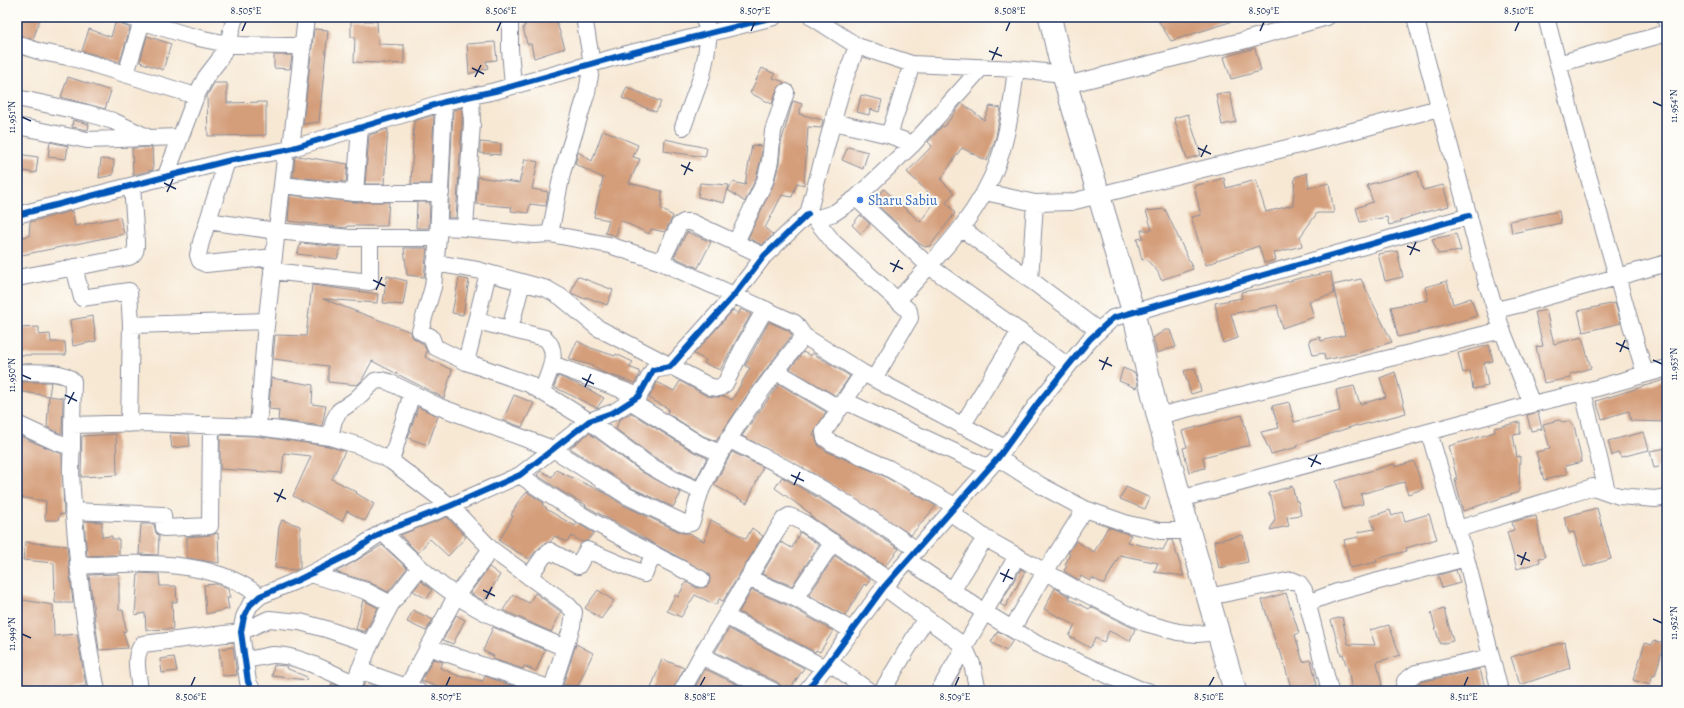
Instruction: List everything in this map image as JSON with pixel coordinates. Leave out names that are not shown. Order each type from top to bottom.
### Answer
[{"type":"street","points":[[165,178],[196,96],[228,43],[235,17]]},
{"type":"street","points":[[258,427],[266,321],[276,231],[282,185],[289,149],[306,17]]},
{"type":"street","points":[[510,17],[510,49],[513,86]]},
{"type":"street","points":[[550,234],[562,173],[587,92],[592,64],[584,17]]},
{"type":"street","points":[[683,127],[702,75],[706,56],[709,33],[703,17]]},
{"type":"street","points":[[17,215],[227,161],[289,149],[444,102],[513,86],[774,17]]},
{"type":"street","points":[[812,17],[834,23],[857,46],[912,64],[1016,69],[1065,80],[1242,41],[1327,17]]},
{"type":"street","points":[[1050,17],[1065,80],[1133,311],[1158,416],[1180,499],[1235,691]]},
{"type":"street","points":[[1415,17],[1487,284],[1502,330],[1532,404]]},
{"type":"street","points":[[1546,17],[1578,140],[1645,374]]},
{"type":"street","points":[[1665,17],[1667,24]]},
{"type":"street","points":[[126,74],[135,19],[177,32],[240,45],[303,46]]},
{"type":"street","points":[[1558,64],[1667,33]]},
{"type":"street","points":[[17,44],[126,74],[196,96]]},
{"type":"street","points":[[812,216],[843,84],[857,46]]},
{"type":"street","points":[[889,135],[912,64]]},
{"type":"street","points":[[253,691],[248,682],[242,632],[244,616],[250,605],[260,596],[311,574],[350,554],[382,532],[423,515],[450,506],[520,475],[589,421],[614,412],[634,398],[653,370],[670,367],[735,294],[764,256],[812,216],[834,213],[856,198],[913,144],[981,68]]},
{"type":"street","points":[[898,300],[961,228],[985,192],[998,162],[1009,120],[1016,69]]},
{"type":"street","points":[[736,242],[765,181],[770,161],[774,131],[786,92]]},
{"type":"street","points":[[465,228],[472,123],[471,96]]},
{"type":"street","points":[[17,98],[87,113],[113,121],[149,137]]},
{"type":"street","points":[[444,102],[441,193],[433,287],[420,331],[431,337],[435,348],[466,362],[529,384],[542,391],[589,421],[647,464],[673,479],[701,490]]},
{"type":"street","points":[[985,192],[1035,203],[1071,202],[1311,142],[1439,108]]},
{"type":"street","points":[[834,122],[889,135],[913,144]]},
{"type":"street","points":[[17,126],[87,140],[180,137]]},
{"type":"street","points":[[355,193],[360,127]]},
{"type":"street","points":[[227,161],[198,255],[200,261],[206,264],[273,264],[370,282],[370,238]]},
{"type":"street","points":[[282,185],[355,193],[441,193]]},
{"type":"street","points":[[17,278],[129,257],[134,254],[136,250],[136,242],[132,186]]},
{"type":"street","points":[[856,198],[929,266],[1068,366]]},
{"type":"street","points":[[1030,280],[1035,203]]},
{"type":"street","points":[[812,216],[834,243],[909,311],[910,318],[869,376],[842,405],[824,432],[825,438],[832,443],[888,468],[953,509],[985,538],[1074,588],[1145,623],[1178,632],[1197,634],[1218,632]]},
{"type":"street","points":[[806,691],[853,631],[887,584],[997,458],[1038,403],[1090,339],[1114,318],[1133,311],[1304,264],[1469,216]]},
{"type":"street","points":[[208,221],[276,231],[370,238],[438,233],[465,228],[534,235],[550,234],[609,245],[662,262],[735,294],[795,323],[804,336],[869,376],[962,426],[997,458],[1040,485],[1085,509],[1128,524],[1160,531],[1189,531]]},
{"type":"street","points":[[662,262],[679,225],[684,222],[690,222],[764,256]]},
{"type":"street","points":[[961,228],[1098,332]]},
{"type":"street","points":[[435,263],[477,270],[547,289],[561,297],[598,328],[670,367],[711,387],[719,388],[725,384],[743,348],[766,309]]},
{"type":"street","points":[[1496,310],[1667,263]]},
{"type":"street","points":[[74,267],[82,298],[129,292],[131,325],[129,424]]},
{"type":"street","points":[[466,362],[488,273]]},
{"type":"street","points":[[510,329],[522,282]]},
{"type":"street","points":[[131,325],[266,321]]},
{"type":"street","points":[[477,321],[545,338],[551,343],[554,351],[552,364],[542,391]]},
{"type":"street","points":[[1158,416],[1502,330]]},
{"type":"street","points":[[962,426],[1020,331]]},
{"type":"street","points":[[330,436],[334,420],[339,411],[355,400],[376,381],[381,380],[440,407],[553,449],[627,496],[686,524],[691,523],[701,490],[724,446],[756,397],[804,336]]},
{"type":"street","points":[[552,364],[634,398],[699,444],[724,446],[798,475],[878,523],[952,591],[984,612],[1037,644],[1142,690]]},
{"type":"street","points":[[1180,499],[1532,404],[1583,392],[1667,368]]},
{"type":"street","points":[[776,371],[842,405],[997,458]]},
{"type":"street","points":[[17,372],[62,374],[69,377],[72,382],[71,467],[73,511],[78,566],[89,651],[96,691]]},
{"type":"street","points":[[1583,392],[1607,491]]},
{"type":"street","points":[[391,461],[412,393]]},
{"type":"street","points":[[17,424],[56,442],[72,447]]},
{"type":"street","points":[[73,511],[163,515],[164,528],[210,526],[211,424]]},
{"type":"street","points":[[72,425],[211,424],[258,427],[330,436],[360,446],[391,461],[450,506],[491,549],[567,604],[574,612],[572,626],[551,690],[428,647]]},
{"type":"street","points":[[1429,432],[1466,558],[1500,691]]},
{"type":"street","points":[[520,475],[585,519],[701,579]]},
{"type":"street","points":[[1458,529],[1593,488],[1607,491],[1619,496],[1655,499],[1667,496]]},
{"type":"street","points":[[1012,629],[1045,572],[1085,509]]},
{"type":"street","points":[[682,691],[701,656],[784,519],[789,516],[799,520],[833,542],[887,584],[926,618],[964,646],[972,664],[978,691]]},
{"type":"street","points":[[382,532],[420,567],[456,596],[493,616],[565,648]]},
{"type":"street","points":[[952,591],[985,538]]},
{"type":"street","points":[[795,598],[833,542]]},
{"type":"street","points":[[246,660],[272,655],[283,656],[300,660],[355,681],[410,690],[428,647],[456,596],[491,549]]},
{"type":"street","points":[[529,577],[543,557],[550,551],[578,566],[587,550],[644,574],[654,554]]},
{"type":"street","points":[[939,691],[1017,556]]},
{"type":"street","points":[[1307,603],[1338,592],[1466,558]]},
{"type":"street","points":[[78,566],[135,563],[202,570],[249,587],[260,596]]},
{"type":"street","points":[[355,681],[370,644],[391,604],[420,567]]},
{"type":"street","points":[[311,574],[366,591],[391,604]]},
{"type":"street","points":[[748,578],[795,598],[853,631]]},
{"type":"street","points":[[1208,597],[1292,580],[1299,583],[1304,590],[1330,691]]},
{"type":"street","points":[[725,616],[827,665],[869,691]]},
{"type":"street","points":[[882,691],[926,618]]},
{"type":"street","points":[[140,691],[137,656],[139,649],[143,644],[242,632],[269,619],[300,622],[370,644]]},
{"type":"street","points":[[701,656],[773,691]]},
{"type":"street","points":[[1403,691],[1405,681],[1416,673],[1491,657]]},
{"type":"building","points":[[17,17],[41,17],[33,39],[17,35]]},
{"type":"building","points":[[117,17],[121,24],[130,28],[120,62],[82,51],[89,29],[111,37]]},
{"type":"building","points":[[525,17],[555,17],[565,48],[534,58],[531,44],[527,44],[523,27],[525,26]]},
{"type":"building","points":[[1156,17],[1239,17],[1239,19],[1171,41]]},
{"type":"building","points":[[351,21],[377,21],[378,44],[404,45],[404,64],[354,62],[355,37],[351,37]]},
{"type":"building","points":[[314,29],[328,30],[319,122],[303,124]]},
{"type":"building","points":[[147,36],[171,44],[163,70],[140,62]]},
{"type":"building","points":[[495,42],[497,60],[486,61],[488,68],[469,74],[467,44]]},
{"type":"building","points":[[1255,48],[1261,71],[1231,79],[1224,57]]},
{"type":"building","points":[[274,55],[292,55],[290,69],[274,68]]},
{"type":"building","points":[[762,68],[775,74],[773,78],[784,82],[777,89],[772,104],[750,93]]},
{"type":"building","points":[[68,77],[111,91],[105,109],[61,97]]},
{"type":"building","points":[[214,83],[227,83],[227,103],[266,102],[266,135],[208,136],[207,96]]},
{"type":"building","points":[[627,87],[661,102],[656,112],[622,98]]},
{"type":"building","points":[[1230,92],[1236,122],[1222,125],[1216,94]]},
{"type":"building","points":[[861,95],[882,100],[879,112],[870,109],[869,115],[857,112]]},
{"type":"building","points":[[793,101],[802,104],[799,114],[823,120],[821,128],[808,127],[804,185],[797,183],[792,197],[782,195],[765,228],[773,235],[762,245],[748,238],[774,183],[779,163],[781,143]]},
{"type":"building","points":[[962,103],[984,120],[990,106],[1001,108],[996,137],[987,161],[962,148],[955,157],[941,180],[954,193],[946,202],[955,213],[930,246],[925,247],[918,243],[873,201],[884,189],[920,222],[936,200],[907,172],[932,146],[928,142],[942,126],[944,127]]},
{"type":"building","points":[[462,108],[456,218],[448,218],[453,110]]},
{"type":"building","points":[[1188,114],[1201,155],[1187,159],[1174,118]]},
{"type":"building","points":[[434,115],[431,184],[411,184],[414,121]]},
{"type":"building","points":[[73,120],[89,124],[88,130],[72,127]]},
{"type":"building","points":[[388,129],[384,184],[365,184],[369,135]]},
{"type":"building","points":[[603,130],[638,145],[633,157],[640,159],[629,183],[662,191],[661,209],[673,216],[665,232],[651,229],[649,234],[620,220],[616,236],[605,233],[609,220],[594,217],[603,178],[575,164],[578,152],[592,161]]},
{"type":"building","points":[[665,139],[707,148],[705,157],[664,151]]},
{"type":"building","points":[[50,142],[68,146],[66,159],[48,157]]},
{"type":"building","points":[[480,142],[501,144],[500,155],[480,153]]},
{"type":"building","points":[[752,145],[762,146],[761,159],[756,178],[745,202],[728,190],[733,182],[745,185]]},
{"type":"building","points":[[152,147],[153,170],[133,175],[132,148]]},
{"type":"building","points":[[848,147],[868,152],[863,169],[842,160]]},
{"type":"building","points":[[17,154],[38,157],[36,173],[17,170]]},
{"type":"building","points":[[298,156],[348,164],[346,182],[293,177],[295,157]]},
{"type":"building","points":[[101,159],[114,160],[113,175],[99,178]]},
{"type":"building","points":[[525,159],[538,162],[532,189],[548,192],[546,206],[530,204],[528,213],[511,211],[512,207],[476,204],[478,177],[519,183]]},
{"type":"building","points":[[1418,171],[1423,190],[1443,185],[1449,206],[1418,214],[1401,220],[1401,222],[1389,225],[1387,217],[1360,222],[1356,208],[1373,202],[1367,185]]},
{"type":"building","points":[[1307,173],[1309,188],[1329,183],[1334,213],[1317,213],[1300,237],[1302,246],[1274,253],[1276,260],[1264,263],[1259,246],[1206,265],[1191,217],[1201,215],[1194,186],[1224,178],[1226,188],[1256,180],[1266,212],[1293,205],[1295,177]]},
{"type":"building","points":[[700,183],[729,185],[724,203],[698,197]]},
{"type":"building","points":[[290,195],[354,202],[389,202],[387,226],[347,226],[347,228],[288,221]]},
{"type":"building","points":[[417,202],[430,202],[429,228],[416,228]]},
{"type":"building","points":[[1165,209],[1193,269],[1161,280],[1158,272],[1146,259],[1142,260],[1137,239],[1143,238],[1141,230],[1152,230],[1146,211]]},
{"type":"building","points":[[72,211],[75,226],[120,217],[124,234],[17,256],[17,238],[29,236],[30,222]]},
{"type":"building","points":[[1559,211],[1561,223],[1512,233],[1510,221]]},
{"type":"building","points":[[860,215],[870,224],[861,234],[852,225]]},
{"type":"building","points":[[687,232],[711,242],[698,268],[674,257]]},
{"type":"building","points":[[1456,234],[1461,251],[1438,254],[1432,239]]},
{"type":"building","points":[[301,243],[341,247],[337,259],[297,254]]},
{"type":"building","points":[[404,248],[427,248],[424,277],[407,275]]},
{"type":"building","points":[[1397,251],[1403,277],[1385,281],[1378,254]]},
{"type":"building","points":[[1331,272],[1334,294],[1309,301],[1314,317],[1282,328],[1277,305],[1231,314],[1238,338],[1223,343],[1215,303],[1242,298],[1241,292],[1265,288],[1300,278]]},
{"type":"building","points":[[387,276],[407,281],[403,305],[383,303]]},
{"type":"building","points":[[577,276],[613,290],[607,305],[586,297],[585,299],[571,293]]},
{"type":"building","points":[[459,278],[469,280],[463,315],[452,313]]},
{"type":"building","points":[[1361,279],[1392,342],[1354,354],[1325,360],[1324,353],[1313,355],[1309,340],[1320,337],[1321,341],[1345,335],[1333,285]]},
{"type":"building","points":[[1447,281],[1453,304],[1471,298],[1477,316],[1433,329],[1398,337],[1391,307],[1428,300],[1425,287]]},
{"type":"building","points":[[312,285],[378,294],[377,303],[323,299],[411,332],[412,337],[423,344],[427,351],[425,357],[452,370],[444,398],[372,361],[362,380],[357,385],[328,382],[328,366],[273,359],[275,335],[306,336]]},
{"type":"building","points":[[1615,303],[1621,323],[1583,332],[1578,311]]},
{"type":"building","points":[[741,309],[751,314],[720,370],[704,363],[706,360],[694,354],[733,310],[738,314]]},
{"type":"building","points":[[1546,310],[1554,344],[1582,337],[1591,368],[1570,374],[1571,378],[1544,383],[1536,347],[1543,346],[1535,312]]},
{"type":"building","points":[[93,316],[96,341],[73,346],[70,320]]},
{"type":"building","points":[[769,322],[789,331],[792,335],[754,385],[716,441],[703,436],[667,413],[669,409],[649,398],[657,382],[674,391],[680,381],[707,396],[724,396],[732,400],[750,368],[745,366]]},
{"type":"building","points":[[39,327],[39,335],[50,334],[51,342],[65,342],[66,355],[17,355],[17,328]]},
{"type":"building","points":[[1165,330],[1170,330],[1176,347],[1157,353],[1153,338]]},
{"type":"building","points":[[577,341],[591,348],[615,356],[616,354],[633,362],[629,367],[639,371],[638,372],[640,373],[635,383],[602,372],[590,365],[569,359]]},
{"type":"building","points":[[1489,345],[1493,361],[1484,363],[1488,386],[1473,389],[1470,371],[1463,373],[1458,353]]},
{"type":"building","points":[[803,352],[811,356],[812,353],[850,376],[836,396],[790,369]]},
{"type":"building","points":[[1123,368],[1135,373],[1138,384],[1136,388],[1119,381]]},
{"type":"building","points":[[1195,368],[1201,391],[1191,394],[1184,371]]},
{"type":"building","points":[[1395,372],[1406,413],[1358,426],[1357,425],[1297,445],[1298,447],[1271,454],[1261,432],[1279,428],[1272,406],[1289,402],[1294,422],[1340,411],[1336,390],[1354,386],[1360,404],[1386,397],[1380,378]]},
{"type":"building","points":[[558,376],[588,389],[604,398],[597,408],[554,387]]},
{"type":"building","points":[[271,378],[313,385],[312,404],[326,406],[322,426],[278,420],[279,410],[269,409]]},
{"type":"building","points":[[1664,380],[1667,392],[1667,422],[1631,421],[1629,411],[1602,419],[1596,401]]},
{"type":"building","points":[[17,382],[51,382],[49,396],[17,391]]},
{"type":"building","points":[[779,384],[826,412],[813,435],[815,436],[819,446],[828,452],[884,476],[936,506],[911,535],[818,476],[742,436]]},
{"type":"building","points":[[514,395],[534,403],[522,427],[503,420]]},
{"type":"building","points":[[49,396],[63,398],[62,434],[47,427]]},
{"type":"building","points":[[418,407],[438,416],[428,445],[408,438]]},
{"type":"building","points":[[1538,412],[1542,429],[1531,431],[1527,415]]},
{"type":"building","points":[[631,413],[694,452],[707,458],[696,479],[652,456],[616,429],[619,420]]},
{"type":"building","points":[[1242,415],[1250,445],[1203,457],[1205,468],[1189,472],[1183,448],[1187,447],[1182,431]]},
{"type":"building","points":[[1559,420],[1563,422],[1569,421],[1574,425],[1582,462],[1565,466],[1567,474],[1544,480],[1536,452],[1550,449],[1543,424]]},
{"type":"building","points":[[1520,422],[1520,434],[1513,435],[1517,457],[1520,456],[1519,492],[1463,511],[1455,480],[1457,479],[1449,446],[1495,432],[1494,428]]},
{"type":"building","points":[[1644,432],[1649,450],[1621,457],[1618,452],[1612,456],[1608,441]]},
{"type":"building","points":[[170,433],[189,434],[190,446],[172,448]]},
{"type":"building","points":[[589,433],[642,472],[681,493],[673,507],[632,488],[570,448]]},
{"type":"building","points":[[116,434],[117,475],[81,477],[82,436]]},
{"type":"building","points":[[17,435],[62,454],[64,515],[60,514],[58,520],[45,520],[46,501],[17,497]]},
{"type":"building","points":[[220,435],[257,436],[328,446],[345,451],[332,479],[357,492],[356,493],[374,504],[365,521],[347,511],[342,521],[293,496],[311,456],[284,453],[282,473],[220,469]]},
{"type":"building","points":[[1667,448],[1667,465],[1654,468],[1650,451]]},
{"type":"building","points":[[732,452],[763,467],[747,503],[714,485]]},
{"type":"building","points":[[1414,461],[1423,489],[1408,494],[1404,482],[1361,494],[1363,504],[1343,509],[1336,481],[1394,464],[1395,467]]},
{"type":"building","points":[[556,470],[605,493],[623,505],[682,533],[688,533],[704,541],[711,520],[746,539],[752,528],[763,536],[723,601],[719,599],[716,605],[695,595],[681,617],[667,611],[675,595],[678,597],[686,582],[697,588],[706,587],[709,584],[709,574],[585,506],[586,505],[537,475],[541,471],[552,477]]},
{"type":"building","points":[[782,477],[839,510],[899,549],[885,566],[810,516],[811,514],[775,488]]},
{"type":"building","points":[[1292,486],[1296,501],[1298,501],[1301,515],[1287,517],[1289,526],[1270,530],[1275,519],[1272,500],[1268,493]]},
{"type":"building","points":[[1126,487],[1150,498],[1145,509],[1120,499]]},
{"type":"building","points":[[527,492],[544,503],[542,505],[547,508],[546,509],[575,526],[577,523],[594,533],[587,541],[582,542],[572,536],[566,542],[555,536],[550,542],[544,544],[537,550],[529,559],[499,541],[513,516],[511,515],[518,502]]},
{"type":"building","points":[[1597,508],[1611,559],[1584,567],[1574,532],[1569,533],[1564,517]]},
{"type":"building","points":[[1390,510],[1392,516],[1402,512],[1405,521],[1429,514],[1437,539],[1406,548],[1407,551],[1376,559],[1377,562],[1350,568],[1344,540],[1359,537],[1358,532],[1375,529],[1370,517]]},
{"type":"building","points":[[1536,516],[1539,538],[1545,557],[1539,558],[1540,562],[1517,569],[1507,532],[1514,530],[1512,522]]},
{"type":"building","points":[[447,517],[466,537],[448,556],[430,539],[418,553],[400,535]]},
{"type":"building","points":[[282,520],[300,526],[300,568],[296,570],[275,568],[279,527]]},
{"type":"building","points":[[84,521],[102,522],[102,537],[112,536],[112,539],[119,539],[119,555],[87,556]]},
{"type":"building","points":[[141,524],[154,524],[156,533],[159,536],[158,555],[139,554]]},
{"type":"building","points":[[1108,527],[1131,535],[1127,542],[1163,550],[1168,540],[1172,540],[1184,576],[1154,572],[1158,563],[1120,555],[1104,584],[1092,578],[1090,581],[1081,576],[1079,580],[1064,571],[1070,554],[1068,553],[1076,541],[1094,552]]},
{"type":"building","points":[[800,532],[819,545],[792,586],[762,574],[781,542],[792,548]]},
{"type":"building","points":[[218,533],[219,563],[187,558],[187,537]]},
{"type":"building","points":[[1243,535],[1248,562],[1219,568],[1214,541]]},
{"type":"building","points":[[25,542],[67,546],[73,603],[55,603],[54,563],[23,560]]},
{"type":"building","points":[[382,545],[407,568],[388,592],[369,582],[336,572],[354,562]]},
{"type":"building","points":[[835,556],[870,579],[867,586],[864,584],[845,616],[809,595]]},
{"type":"building","points":[[489,567],[500,575],[484,601],[470,593]]},
{"type":"building","points":[[1021,569],[1025,572],[1005,607],[1000,604]]},
{"type":"building","points":[[1456,570],[1460,583],[1442,588],[1438,575]]},
{"type":"building","points":[[138,573],[159,574],[160,586],[176,586],[177,602],[172,602],[173,629],[146,630],[145,613],[135,615]]},
{"type":"building","points":[[119,574],[119,610],[123,610],[126,631],[123,632],[128,648],[99,650],[89,575]]},
{"type":"building","points":[[421,581],[432,590],[427,599],[413,591]]},
{"type":"building","points":[[216,584],[228,589],[230,598],[227,598],[229,609],[206,614],[204,585]]},
{"type":"building","points":[[1055,588],[1070,597],[1069,599],[1089,609],[1091,607],[1135,629],[1130,641],[1109,631],[1104,642],[1095,638],[1090,648],[1069,636],[1075,625],[1044,609]]},
{"type":"building","points":[[598,590],[614,601],[601,619],[585,608]]},
{"type":"building","points":[[752,590],[791,607],[833,631],[820,652],[816,650],[815,652],[739,612]]},
{"type":"building","points":[[535,593],[561,612],[551,632],[503,610],[513,595],[529,603]]},
{"type":"building","points":[[1286,593],[1299,633],[1295,635],[1303,662],[1311,660],[1317,685],[1307,687],[1308,691],[1292,691],[1280,650],[1278,650],[1262,600]]},
{"type":"building","points":[[17,599],[53,605],[54,636],[77,634],[86,686],[56,691],[17,691]]},
{"type":"building","points":[[363,600],[378,608],[365,632],[356,629]]},
{"type":"building","points":[[1444,609],[1453,641],[1440,644],[1431,613]]},
{"type":"building","points":[[413,610],[433,620],[426,631],[407,622]]},
{"type":"building","points":[[456,615],[465,620],[453,644],[443,640]]},
{"type":"building","points":[[1342,617],[1348,644],[1375,645],[1370,630],[1389,625],[1400,655],[1377,662],[1382,686],[1352,691],[1347,664],[1346,665],[1343,654],[1341,655],[1331,620]]},
{"type":"building","points":[[493,627],[545,650],[536,671],[524,666],[523,669],[493,659],[494,656],[483,651]]},
{"type":"building","points":[[729,629],[804,668],[789,691],[782,691],[781,686],[777,682],[715,652]]},
{"type":"building","points":[[998,631],[1013,640],[1006,651],[991,642]]},
{"type":"building","points":[[1654,640],[1664,644],[1655,676],[1653,675],[1650,685],[1633,680],[1645,643],[1652,645]]},
{"type":"building","points":[[1565,642],[1570,668],[1520,685],[1511,657]]},
{"type":"building","points":[[576,644],[593,653],[578,686],[563,685]]},
{"type":"building","points":[[233,647],[237,675],[223,676],[219,649]]},
{"type":"building","points":[[174,657],[177,671],[162,673],[160,659]]},
{"type":"building","points":[[433,659],[443,662],[440,668],[459,676],[483,681],[485,676],[518,688],[517,691],[450,691],[421,681]]},
{"type":"building","points":[[662,659],[684,668],[673,691],[650,691]]},
{"type":"building","points":[[274,665],[287,666],[286,668],[307,677],[306,680],[272,676]]},
{"type":"building","points":[[705,669],[751,691],[693,691]]},
{"type":"building","points":[[1480,669],[1485,688],[1476,691],[1421,691],[1420,682]]},
{"type":"building","points":[[365,682],[388,690],[361,691]]},
{"type":"building","points":[[332,683],[342,688],[342,691],[329,691]]},
{"type":"cycle path","points":[[17,215],[227,161],[286,150],[444,102],[495,91],[623,55],[774,17]]},
{"type":"cycle path","points":[[253,691],[248,682],[241,632],[244,617],[250,605],[260,596],[298,580],[350,554],[382,532],[450,506],[520,475],[589,421],[614,412],[639,396],[653,370],[670,367],[735,294],[764,256],[808,214]]},
{"type":"cycle path","points":[[806,691],[884,587],[998,458],[1038,403],[1090,339],[1113,318],[1469,216]]},
{"type":"place","name":"Sharu Sabiu","points":[[860,200]]}]
